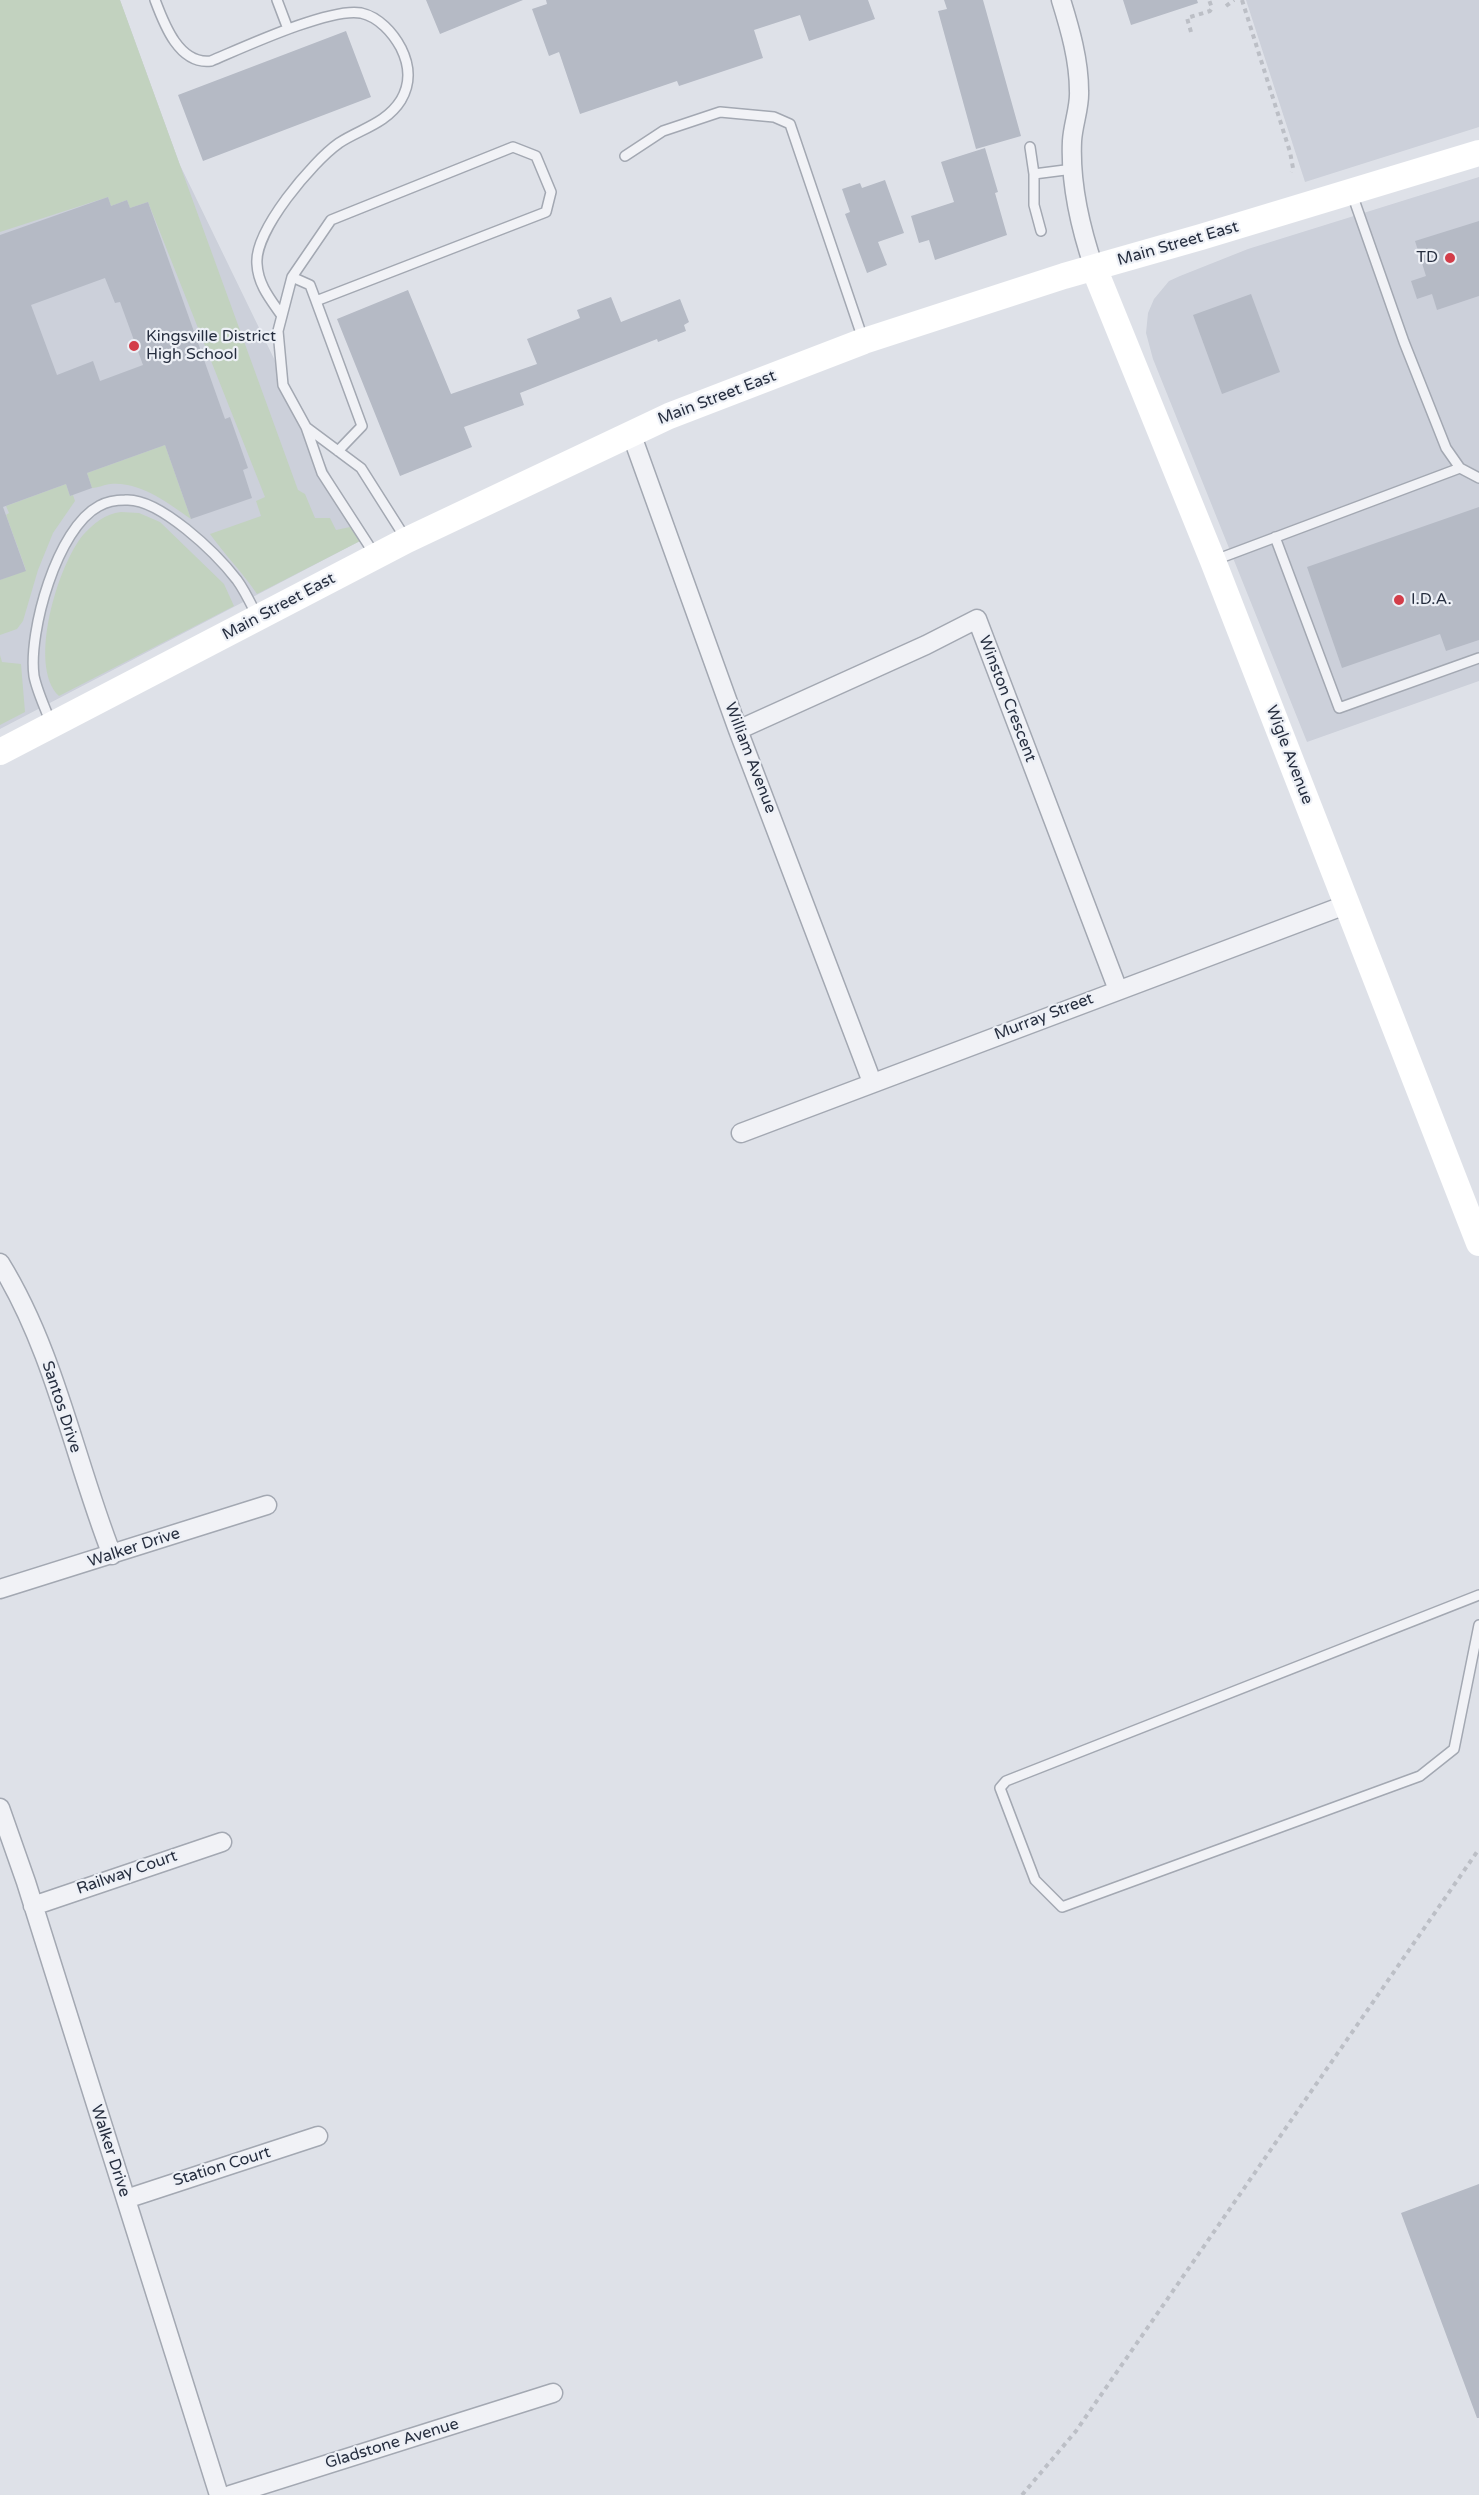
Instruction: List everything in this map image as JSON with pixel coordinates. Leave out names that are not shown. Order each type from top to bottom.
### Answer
[{"type":"main road","name":"Main Street East","points":[[0,752],[375,556],[669,416],[864,341],[1094,268],[1479,153]]},
{"type":"main road","name":"Wigle Avenue","points":[[1094,268],[1213,561],[1479,1243]]},
{"type":"street","points":[[1061,0],[1071,33],[1080,92],[1072,140],[1073,169],[1080,223],[1094,268]]},
{"type":"street","name":"William Avenue","points":[[631,433],[738,730],[872,1082]]},
{"type":"street","name":"Winston Crescent","points":[[738,730],[926,645],[977,619],[1118,990]]},
{"type":"street","name":"Murray Street","points":[[741,1133],[1348,904]]},
{"type":"street","name":"Santos Drive","points":[[0,1263],[15,1287],[39,1338],[96,1514],[112,1555]]},
{"type":"street","name":"Walker Drive","points":[[0,1589],[267,1505]]},
{"type":"street","name":"Walker Drive","points":[[0,1808],[219,2495]]},
{"type":"street","name":"Railway Court","points":[[33,1906],[222,1842]]},
{"type":"street","name":"Station Court","points":[[126,2199],[318,2136]]},
{"type":"street","name":"Gladstone Avenue","points":[[230,2495],[553,2393]]},
{"type":"lane","points":[[155,0],[179,47],[187,56],[200,62],[210,61],[288,29],[342,13],[366,15],[384,26],[401,49],[409,74],[407,89],[389,114],[372,127],[339,143],[299,180],[264,233],[256,262],[260,283],[282,316]]},
{"type":"lane","points":[[277,0],[288,29]]},
{"type":"lane","points":[[626,156],[663,131],[720,112],[774,117],[790,124],[864,341]]},
{"type":"lane","points":[[316,301],[546,212],[551,192],[536,156],[513,147],[331,220],[292,278],[278,331],[283,385],[306,427],[322,473],[375,556]]},
{"type":"lane","points":[[1030,147],[1034,174],[1034,205],[1041,231]]},
{"type":"lane","points":[[1034,174],[1073,169]]},
{"type":"lane","points":[[1351,192],[1404,342],[1446,448],[1460,468],[1479,478]]},
{"type":"lane","points":[[292,278],[310,285],[362,426],[338,451]]},
{"type":"lane","points":[[306,427],[361,468],[399,524],[407,540]]},
{"type":"lane","points":[[1213,561],[1460,468]]},
{"type":"lane","points":[[52,725],[34,677],[34,649],[38,621],[59,556],[80,522],[97,507],[127,499],[144,502],[166,513],[237,580],[258,618]]},
{"type":"lane","points":[[1275,537],[1339,708],[1479,658]]},
{"type":"lane","points":[[1479,1595],[1054,1760],[1006,1781],[1000,1788],[1035,1880],[1062,1907],[1420,1776],[1454,1749],[1479,1624]]},
{"type":"path","points":[[1191,32],[1187,18],[1208,13],[1212,8],[1209,0]]},
{"type":"path","points":[[1226,6],[1234,0]]},
{"type":"path","points":[[1242,0],[1290,152],[1293,168],[1291,172]]},
{"type":"path","points":[[1022,2495],[1076,2431],[1479,1849]]},
{"type":"shaded area","name":"Kingsville District High School","points":[[0,0],[120,0],[180,165],[362,540],[0,729]]},
{"type":"shaded area","points":[[1246,0],[1479,0],[1479,127],[1305,182]]},
{"type":"shaded area","points":[[1479,177],[1479,681],[1307,742],[1153,359],[1146,333],[1148,313],[1154,299],[1169,281],[1180,276],[1248,249]]},
{"type":"green space","points":[[0,0],[120,0],[298,490],[305,494],[315,518],[330,518],[336,530],[355,526],[362,540],[257,594],[210,534],[261,516],[256,501],[265,497],[148,202],[130,208],[127,200],[111,206],[108,197],[0,232]]},
{"type":"green space","points":[[165,445],[191,519],[153,494],[132,486],[110,484],[92,488],[87,473]]},
{"type":"green space","points":[[66,484],[70,496],[73,495],[75,501],[53,533],[38,570],[23,621],[17,629],[0,635],[0,580],[26,570],[6,515],[9,513],[6,506]]},
{"type":"green space","points":[[121,512],[139,513],[160,522],[224,584],[234,606],[59,696],[50,682],[46,662],[46,640],[56,591],[73,549],[83,535],[100,520]]},
{"type":"green space","points":[[0,655],[2,662],[21,664],[25,712],[0,725]]},
{"type":"building","points":[[426,0],[523,0],[440,34]]},
{"type":"building","points":[[546,0],[868,0],[875,19],[809,41],[800,15],[754,30],[763,58],[679,86],[677,81],[580,114],[559,52],[549,56],[532,9],[547,4]]},
{"type":"building","points":[[944,0],[983,0],[1021,136],[976,149],[938,11],[947,9]]},
{"type":"building","points":[[1123,0],[1197,0],[1198,3],[1131,25]]},
{"type":"building","points":[[346,31],[371,97],[203,161],[178,95]]},
{"type":"building","points":[[985,148],[998,192],[995,193],[1007,235],[935,260],[929,240],[919,243],[911,216],[954,202],[941,162]]},
{"type":"building","points":[[885,180],[904,233],[878,242],[887,265],[867,273],[845,214],[850,212],[842,189],[860,183],[862,188]]},
{"type":"building","points":[[108,197],[111,206],[127,200],[130,208],[148,202],[225,419],[230,417],[248,468],[243,470],[252,498],[191,519],[165,445],[87,473],[92,488],[70,496],[66,484],[3,507],[26,571],[0,580],[0,235]],"holes":[[[105,278],[115,303],[120,302],[143,365],[100,381],[93,361],[57,375],[31,305]]]},
{"type":"building","name":"TD","points":[[1479,221],[1479,296],[1437,310],[1432,294],[1417,299],[1411,281],[1426,276],[1415,241]]},
{"type":"building","points":[[408,290],[451,394],[537,364],[527,339],[580,318],[577,310],[611,297],[621,322],[680,299],[689,322],[684,325],[686,331],[658,342],[657,339],[520,393],[524,405],[464,427],[472,447],[400,476],[337,319]]},
{"type":"building","points":[[1251,294],[1280,372],[1222,394],[1193,315]]},
{"type":"building","name":"I.D.A.","points":[[1479,507],[1479,640],[1446,651],[1440,634],[1342,668],[1307,567]]},
{"type":"building","points":[[1479,2184],[1479,2418],[1477,2418],[1401,2213]]},
{"type":"place","name":"TD","points":[[1450,258]]},
{"type":"place","name":"Kingsville District High School","points":[[134,346]]},
{"type":"place","name":"I.D.A.","points":[[1399,600]]}]
